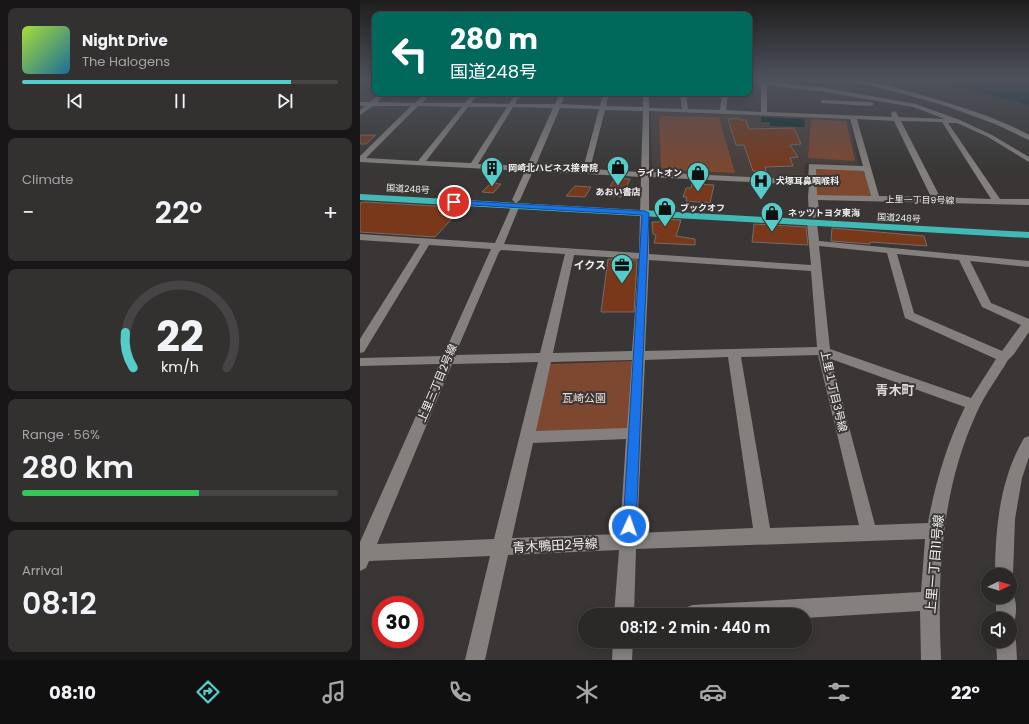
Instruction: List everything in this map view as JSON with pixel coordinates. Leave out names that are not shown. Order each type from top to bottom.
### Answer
[{"type":"highway","name":"国道248号","points":[[360,191],[516,203]]},
{"type":"highway","name":"国道248号","points":[[360,197],[516,203],[813,219],[1029,228]]},
{"type":"highway","name":"国道248号","points":[[813,219],[1029,235]]},
{"type":"street","points":[[360,160],[412,110]]},
{"type":"street","points":[[420,163],[463,110]]},
{"type":"street","points":[[474,166],[509,110]]},
{"type":"street","name":"上里三丁目2号線","points":[[361,556],[448,360],[494,251],[498,247],[555,110]]},
{"type":"street","points":[[586,171],[602,110]]},
{"type":"street","points":[[642,110],[958,121]]},
{"type":"street","points":[[624,608],[644,256],[646,110]]},
{"type":"street","points":[[764,110],[764,114]]},
{"type":"street","points":[[812,116],[817,110]]},
{"type":"street","points":[[893,110],[937,200]]},
{"type":"street","points":[[927,110],[958,121],[990,136],[1029,160]]},
{"type":"street","points":[[961,110],[997,122],[1029,138]]},
{"type":"street","points":[[852,117],[876,199]]},
{"type":"street","points":[[944,121],[998,202]]},
{"type":"street","points":[[360,160],[812,183]]},
{"type":"street","name":"上里１丁目3号線","points":[[867,169],[812,166],[812,197],[814,243],[823,351],[869,533]]},
{"type":"street","name":"上里一丁目9号線","points":[[812,197],[998,202],[1027,205]]},
{"type":"street","points":[[360,238],[816,268]]},
{"type":"street","points":[[360,350],[426,242]]},
{"type":"street","points":[[814,243],[1029,264]]},
{"type":"street","points":[[891,251],[909,315],[1004,357]]},
{"type":"street","points":[[475,660],[570,252]]},
{"type":"street","points":[[963,258],[986,305],[1029,323]]},
{"type":"street","name":"上里一丁目11号線","points":[[930,660],[929,601],[934,531],[944,482],[962,430],[974,405],[1004,357],[1010,351],[1029,323]]},
{"type":"street","points":[[360,362],[823,351],[974,405]]},
{"type":"street","points":[[734,353],[763,536]]},
{"type":"street","points":[[527,437],[634,433]]},
{"type":"street","points":[[1004,568],[1004,553],[1009,508],[1018,463],[1029,442]]},
{"type":"street","name":"青木鴨田2号線","points":[[361,556],[501,547],[763,536],[934,531]]},
{"type":"street","points":[[810,608],[929,601]]},
{"type":"street","points":[[622,660],[623,648]]},
{"type":"street","points":[[1007,648],[1008,660]]},
{"type":"shaded area","points":[[651,112],[846,119],[848,120],[859,165],[805,163],[804,180],[654,173],[652,172]]},
{"type":"green space","points":[[662,116],[719,117],[735,173],[671,170],[661,168],[659,119]]},
{"type":"green space","points":[[811,119],[846,121],[855,161],[808,158]]},
{"type":"green space","points":[[816,169],[866,171],[871,197],[816,195]]},
{"type":"green space","name":"瓦崎公園","points":[[634,361],[630,427],[625,431],[534,432],[549,364]]},
{"type":"water","points":[[761,117],[804,119],[805,127],[770,126],[770,122],[761,122]]},
{"type":"building","points":[[739,118],[740,120],[746,120],[749,129],[794,128],[801,144],[790,145],[798,157],[790,158],[793,166],[765,167],[766,171],[753,171],[744,145],[736,145],[728,119]]},
{"type":"building","points":[[360,135],[376,135],[366,144],[360,144]]},
{"type":"building","name":"あおい書店","points":[[615,178],[630,179],[621,197],[605,195]]},
{"type":"building","name":"岡崎北ハピネス接骨院","points":[[491,183],[501,184],[493,193],[482,192]]},
{"type":"building","name":"ライトオン","points":[[692,184],[714,185],[710,203],[686,201],[687,197],[683,197],[686,188],[691,188]]},
{"type":"building","points":[[575,186],[591,187],[585,197],[566,196]]},
{"type":"building","points":[[365,202],[453,207],[450,210],[460,210],[435,237],[360,232],[360,203]]},
{"type":"building","name":"ブックオフ","points":[[663,219],[681,220],[676,236],[695,239],[695,245],[654,243],[656,235],[653,234],[652,222],[658,222]]},
{"type":"building","name":"ネッツトヨタ東海","points":[[754,224],[806,227],[808,245],[752,242]]},
{"type":"building","points":[[832,228],[924,236],[927,246],[831,241]]},
{"type":"building","name":"イクス","points":[[608,259],[637,260],[634,312],[601,312]]},
{"type":"place","name":"あおい書店","points":[[618,186]]},
{"type":"place","name":"岡崎北ハピネス接骨院","points":[[492,188]]},
{"type":"place","name":"ライトオン","points":[[698,192]]},
{"type":"place","name":"犬塚耳鼻咽喉科","points":[[761,200]]},
{"type":"place","name":"ブックオフ","points":[[665,228]]},
{"type":"place","name":"ネッツトヨタ東海","points":[[772,232]]},
{"type":"place","name":"イクス","points":[[622,284]]},
{"type":"district","name":"青木町","points":[[895,390]]},
{"type":"route","points":[[454,202],[645,213],[629,526]]}]
